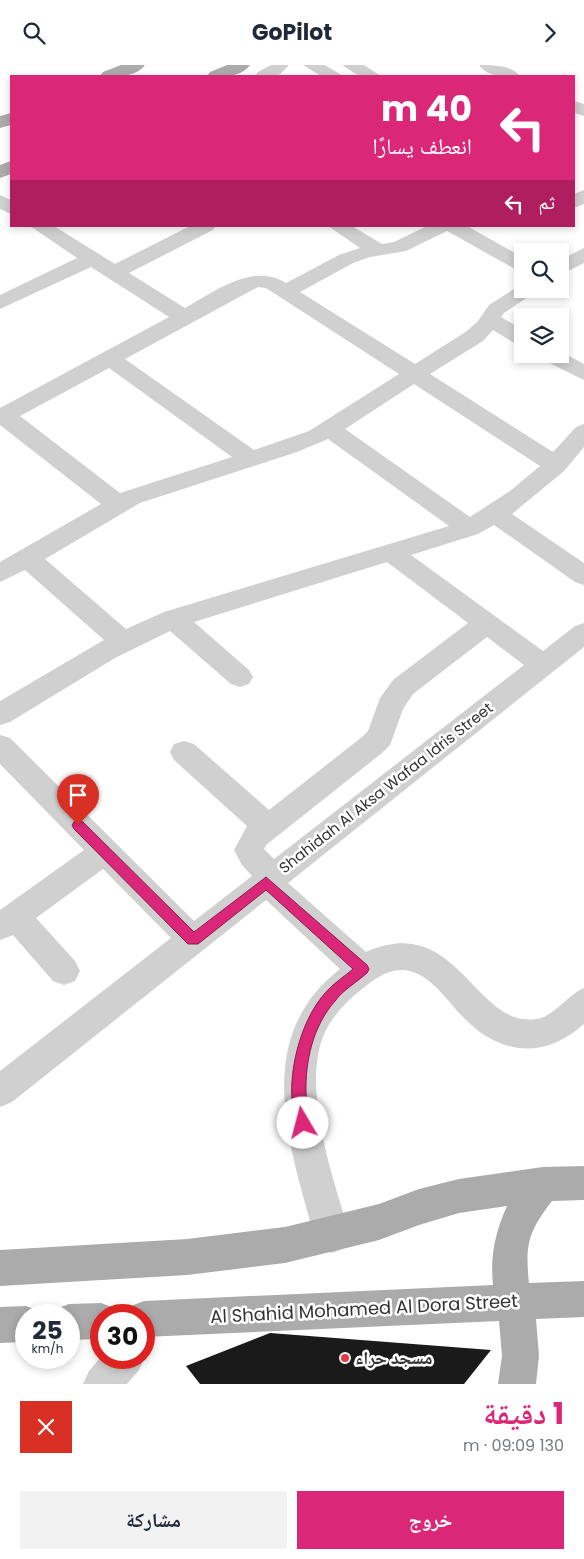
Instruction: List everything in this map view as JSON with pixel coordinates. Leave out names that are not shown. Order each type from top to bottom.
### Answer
[{"type":"main road","points":[[111,75],[136,65]]},
{"type":"main road","points":[[218,75],[241,65]]},
{"type":"main road","points":[[517,1384],[520,1353],[508,1268],[512,1235],[524,1207],[543,1183]]},
{"type":"main road","points":[[3,1264],[236,1253],[332,1235],[459,1196],[543,1183],[584,1183]]},
{"type":"main road","name":"Al Shahid Mohamed Al Dora Street","points":[[155,1325],[513,1301],[584,1299]]},
{"type":"main road","points":[[0,1325],[15,1324]]},
{"type":"street","points":[[266,75],[276,71],[280,65]]},
{"type":"street","points":[[312,65],[332,75]]},
{"type":"street","points":[[350,65],[370,75]]},
{"type":"street","points":[[0,199],[10,207]]},
{"type":"street","points":[[42,227],[184,317]]},
{"type":"street","points":[[114,273],[204,227]]},
{"type":"street","points":[[340,227],[378,250]]},
{"type":"street","points":[[285,291],[346,259],[409,244],[441,227]]},
{"type":"street","points":[[454,227],[514,261]]},
{"type":"street","points":[[569,263],[584,254]]},
{"type":"street","points":[[0,303],[92,259]]},
{"type":"street","points":[[117,505],[2,417],[250,282],[272,283],[556,465]]},
{"type":"street","points":[[0,573],[117,505],[148,490],[303,442],[329,429],[475,336],[501,304],[514,296]]},
{"type":"street","points":[[489,319],[514,333]]},
{"type":"street","points":[[110,359],[250,459]]},
{"type":"street","points":[[566,363],[584,373]]},
{"type":"street","points":[[329,429],[469,528]]},
{"type":"street","points":[[0,714],[122,641],[173,619],[389,551],[469,528],[495,514],[538,483],[584,433]]},
{"type":"street","points":[[495,514],[584,576]]},
{"type":"street","points":[[389,551],[543,665]]},
{"type":"street","points":[[28,557],[122,641]]},
{"type":"street","points":[[173,619],[240,677]]},
{"type":"street","points":[[363,969],[270,880],[249,850],[255,837],[380,737],[390,706],[403,687],[487,623]]},
{"type":"street","name":"Shahidah Al Aksa Wafaa Idris Street","points":[[0,1091],[584,633]]},
{"type":"street","points":[[0,746],[193,940]]},
{"type":"street","points":[[184,752],[268,827]]},
{"type":"street","points":[[64,971],[8,921],[105,851]]},
{"type":"street","points":[[332,1235],[303,1123],[299,1095],[300,1068],[306,1042],[316,1017],[331,996],[363,969],[377,961],[394,956],[412,957],[429,963],[498,1026],[514,1033],[532,1035],[549,1032],[563,1023],[584,1003]]},
{"type":"street","points":[[102,1384],[115,1369]]},
{"type":"building","name":"مسجد حراء","points":[[270,1333],[491,1350],[464,1384],[200,1384],[186,1366]]},
{"type":"place","name":"مسجد حراء","points":[[345,1358]]},
{"type":"route","points":[[78,825],[193,940],[266,883],[363,969],[331,996],[316,1017],[306,1042],[300,1068],[299,1095],[303,1123]]}]
